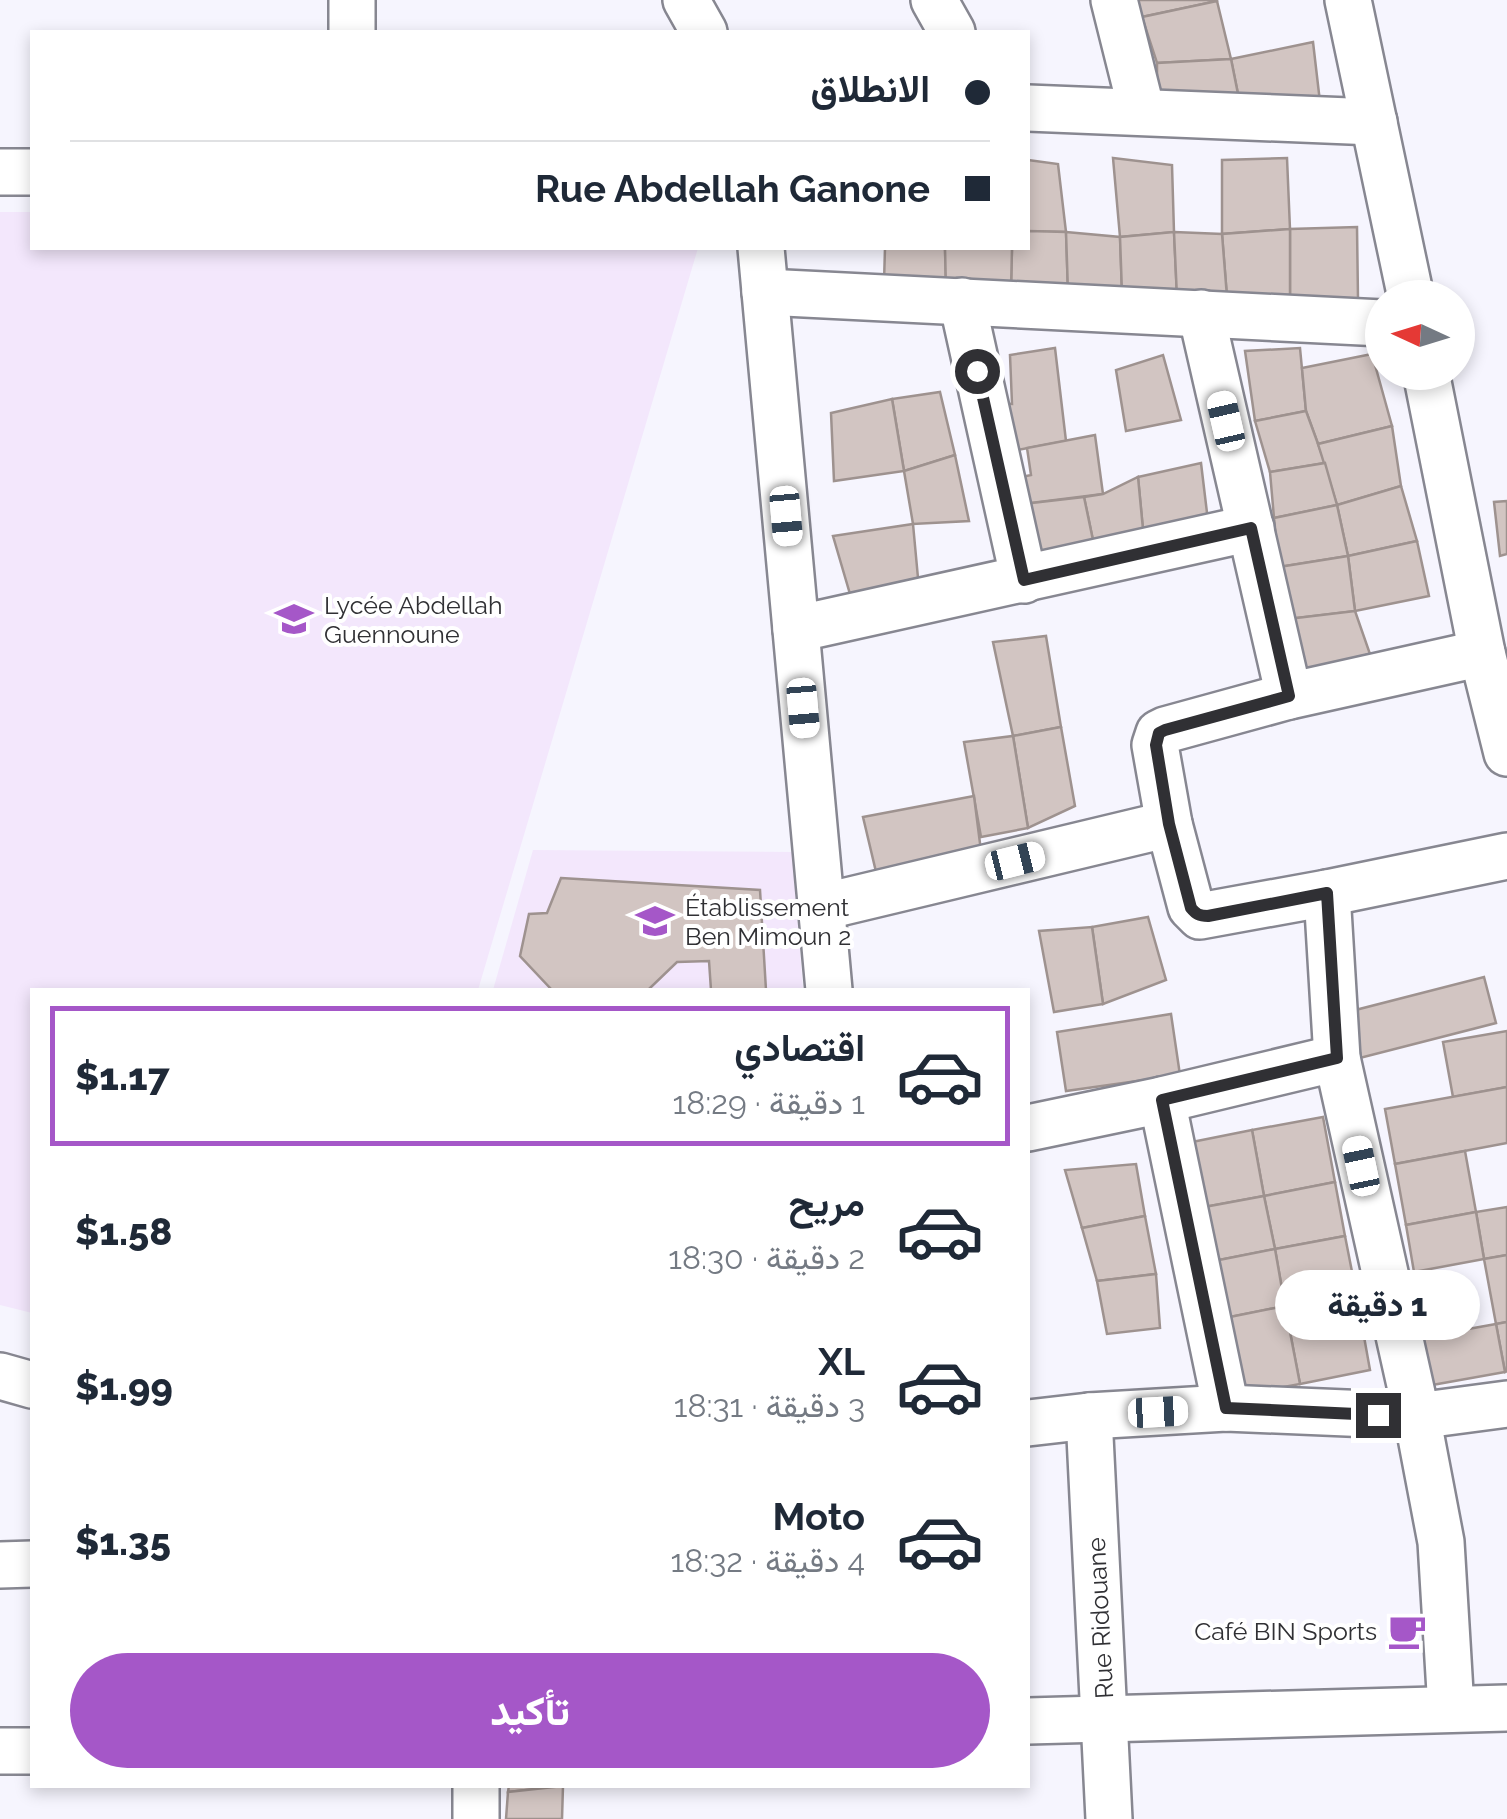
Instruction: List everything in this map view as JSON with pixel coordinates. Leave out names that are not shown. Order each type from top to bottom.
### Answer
[{"type":"street","points":[[352,0],[352,30]]},
{"type":"street","points":[[686,0],[703,30]]},
{"type":"street","points":[[934,0],[951,30]]},
{"type":"street","points":[[1114,0],[1142,112]]},
{"type":"street","points":[[1348,0],[1407,280]]},
{"type":"street","points":[[1030,108],[1374,122]]},
{"type":"street","points":[[0,172],[30,172]]},
{"type":"street","points":[[829,988],[763,270],[962,301],[1365,321]]},
{"type":"street","points":[[962,301],[1024,580]]},
{"type":"street","points":[[1200,313],[1289,696]]},
{"type":"street","points":[[1430,390],[1482,653],[1507,752]]},
{"type":"street","points":[[796,629],[1251,528]]},
{"type":"street","points":[[1482,653],[1289,696],[1165,730],[1159,733],[1156,745],[1169,824],[1191,908],[1200,916],[1507,856]]},
{"type":"street","points":[[822,907],[1169,824]]},
{"type":"street","points":[[1327,893],[1337,1058],[1441,1542],[1452,1709]]},
{"type":"street","points":[[1030,1128],[1337,1058]]},
{"type":"street","points":[[1162,1100],[1226,1408]]},
{"type":"street","points":[[0,1376],[30,1384]]},
{"type":"street","points":[[1030,1423],[1226,1408],[1416,1416],[1507,1404]]},
{"type":"street","name":"Rue Ridouane","points":[[1089,1416],[1109,1819]]},
{"type":"street","points":[[0,1564],[30,1564]]},
{"type":"street","points":[[1030,1721],[1507,1708]]},
{"type":"street","points":[[0,1751],[30,1751]]},
{"type":"street","points":[[476,1788],[476,1819]]},
{"type":"shaded area","name":"Lycée Abdellah Guennoune","points":[[0,212],[30,212],[30,250],[697,250],[479,988],[30,988],[30,1312],[0,1305]]},
{"type":"shaded area","name":"Établissement Ben Mimoun 2","points":[[533,850],[792,852],[803,988],[494,988]]},
{"type":"building","points":[[1137,0],[1217,0],[1217,1],[1142,17]]},
{"type":"building","points":[[1217,1],[1231,59],[1157,63],[1142,17]]},
{"type":"building","points":[[1313,42],[1320,102],[1240,104],[1231,59]]},
{"type":"building","points":[[1231,59],[1240,104],[1157,106],[1157,63]]},
{"type":"building","points":[[1113,158],[1172,165],[1174,232],[1120,237]]},
{"type":"building","points":[[1287,158],[1290,229],[1222,234],[1222,160]]},
{"type":"building","points":[[1030,160],[1058,164],[1066,232],[1030,231]]},
{"type":"building","points":[[1357,227],[1358,299],[1290,300],[1290,229]]},
{"type":"building","points":[[1290,229],[1290,300],[1227,297],[1222,234]]},
{"type":"building","points":[[1030,231],[1066,232],[1068,292],[1011,288],[1012,250],[1030,250]]},
{"type":"building","points":[[1066,232],[1120,237],[1122,293],[1068,292]]},
{"type":"building","points":[[1174,232],[1177,297],[1122,293],[1120,237]]},
{"type":"building","points":[[1174,232],[1222,234],[1227,297],[1177,297]]},
{"type":"building","points":[[885,250],[945,250],[946,288],[884,282]]},
{"type":"building","points":[[945,250],[1012,250],[1011,288],[946,288]]},
{"type":"building","points":[[1055,348],[1066,441],[1006,452],[997,403],[1012,404],[1010,355]]},
{"type":"building","points":[[1300,348],[1306,411],[1255,421],[1245,351]]},
{"type":"building","points":[[1163,355],[1181,420],[1126,431],[1116,370]]},
{"type":"building","points":[[1365,355],[1365,390],[1382,390],[1392,426],[1318,444],[1306,411],[1302,368]]},
{"type":"building","points":[[940,392],[955,455],[904,471],[892,399]]},
{"type":"building","points":[[892,399],[904,471],[834,481],[831,413]]},
{"type":"building","points":[[1306,411],[1325,463],[1270,472],[1255,421]]},
{"type":"building","points":[[1392,426],[1401,486],[1337,505],[1318,444]]},
{"type":"building","points":[[1095,435],[1103,494],[1023,504],[1013,479],[1031,475],[1027,448]]},
{"type":"building","points":[[955,455],[969,521],[913,524],[904,471]]},
{"type":"building","points":[[1201,463],[1208,521],[1144,540],[1138,477]]},
{"type":"building","points":[[1325,463],[1337,505],[1274,518],[1270,472]]},
{"type":"building","points":[[1138,477],[1144,540],[1094,545],[1084,497],[1103,494]]},
{"type":"building","points":[[1401,486],[1417,541],[1348,556],[1337,505]]},
{"type":"building","points":[[1084,497],[1094,545],[1037,563],[1023,504]]},
{"type":"building","points":[[1507,501],[1507,554],[1500,556],[1494,502]]},
{"type":"building","points":[[1337,505],[1348,556],[1279,567],[1274,518]]},
{"type":"building","points":[[913,524],[918,578],[850,594],[833,536]]},
{"type":"building","points":[[1417,541],[1429,596],[1355,611],[1348,556]]},
{"type":"building","points":[[1348,556],[1355,611],[1288,619],[1279,567]]},
{"type":"building","points":[[1355,611],[1370,654],[1299,671],[1288,619]]},
{"type":"building","points":[[1046,636],[1061,727],[1013,736],[993,642]]},
{"type":"building","points":[[1061,727],[1075,806],[1028,828],[1013,736]]},
{"type":"building","points":[[1013,736],[1028,828],[981,837],[964,742]]},
{"type":"building","points":[[974,796],[982,859],[877,876],[863,817]]},
{"type":"building","points":[[561,878],[760,890],[766,988],[711,988],[709,961],[677,962],[650,988],[550,988],[520,956],[529,914],[547,913]]},
{"type":"building","points":[[1148,917],[1166,980],[1103,1004],[1092,927]]},
{"type":"building","points":[[1092,927],[1103,1004],[1054,1012],[1039,931]]},
{"type":"building","points":[[1484,977],[1496,1023],[1352,1060],[1340,1014]]},
{"type":"building","points":[[1171,1014],[1180,1075],[1066,1091],[1057,1032]]},
{"type":"building","points":[[1507,1031],[1507,1087],[1453,1097],[1443,1042]]},
{"type":"building","points":[[1507,1087],[1507,1143],[1395,1164],[1385,1109]]},
{"type":"building","points":[[1323,1117],[1335,1182],[1264,1196],[1252,1130]]},
{"type":"building","points":[[1252,1130],[1264,1196],[1199,1208],[1187,1143]]},
{"type":"building","points":[[1465,1151],[1476,1212],[1406,1225],[1395,1164]]},
{"type":"building","points":[[1136,1164],[1145,1216],[1082,1228],[1065,1170]]},
{"type":"building","points":[[1335,1182],[1345,1236],[1275,1249],[1264,1196]]},
{"type":"building","points":[[1264,1196],[1275,1249],[1209,1262],[1199,1208]]},
{"type":"building","points":[[1507,1207],[1507,1255],[1484,1259],[1476,1212]]},
{"type":"building","points":[[1476,1212],[1484,1259],[1414,1272],[1406,1225]]},
{"type":"building","points":[[1145,1216],[1156,1274],[1097,1281],[1082,1228]]},
{"type":"building","points":[[1345,1236],[1356,1292],[1285,1306],[1275,1249]]},
{"type":"building","points":[[1275,1249],[1285,1306],[1220,1319],[1209,1262]]},
{"type":"building","points":[[1507,1255],[1507,1322],[1496,1324],[1484,1259]]},
{"type":"building","points":[[1156,1274],[1160,1328],[1107,1334],[1097,1281]]},
{"type":"building","points":[[1356,1292],[1370,1370],[1300,1384],[1285,1306]]},
{"type":"building","points":[[1285,1306],[1300,1384],[1235,1396],[1220,1319]]},
{"type":"building","points":[[1507,1322],[1507,1371],[1505,1372],[1496,1324]]},
{"type":"building","points":[[1496,1324],[1505,1372],[1421,1387],[1413,1339]]},
{"type":"building","points":[[509,1788],[545,1788],[508,1792]]},
{"type":"building","points":[[563,1788],[562,1819],[506,1819],[508,1792]]},
{"type":"place","name":"Lycée Abdellah Guennoune","points":[[294,619]]},
{"type":"place","name":"Établissement Ben Mimoun 2","points":[[655,921]]},
{"type":"place","name":"Café BIN Sports","points":[[1407,1631]]},
{"type":"route","points":[[977,371],[1024,580],[1251,528],[1289,696],[1165,730],[1159,733],[1156,745],[1169,824],[1195,912],[1208,916],[1327,893],[1337,1058],[1162,1100],[1226,1408],[1378,1415]]}]
